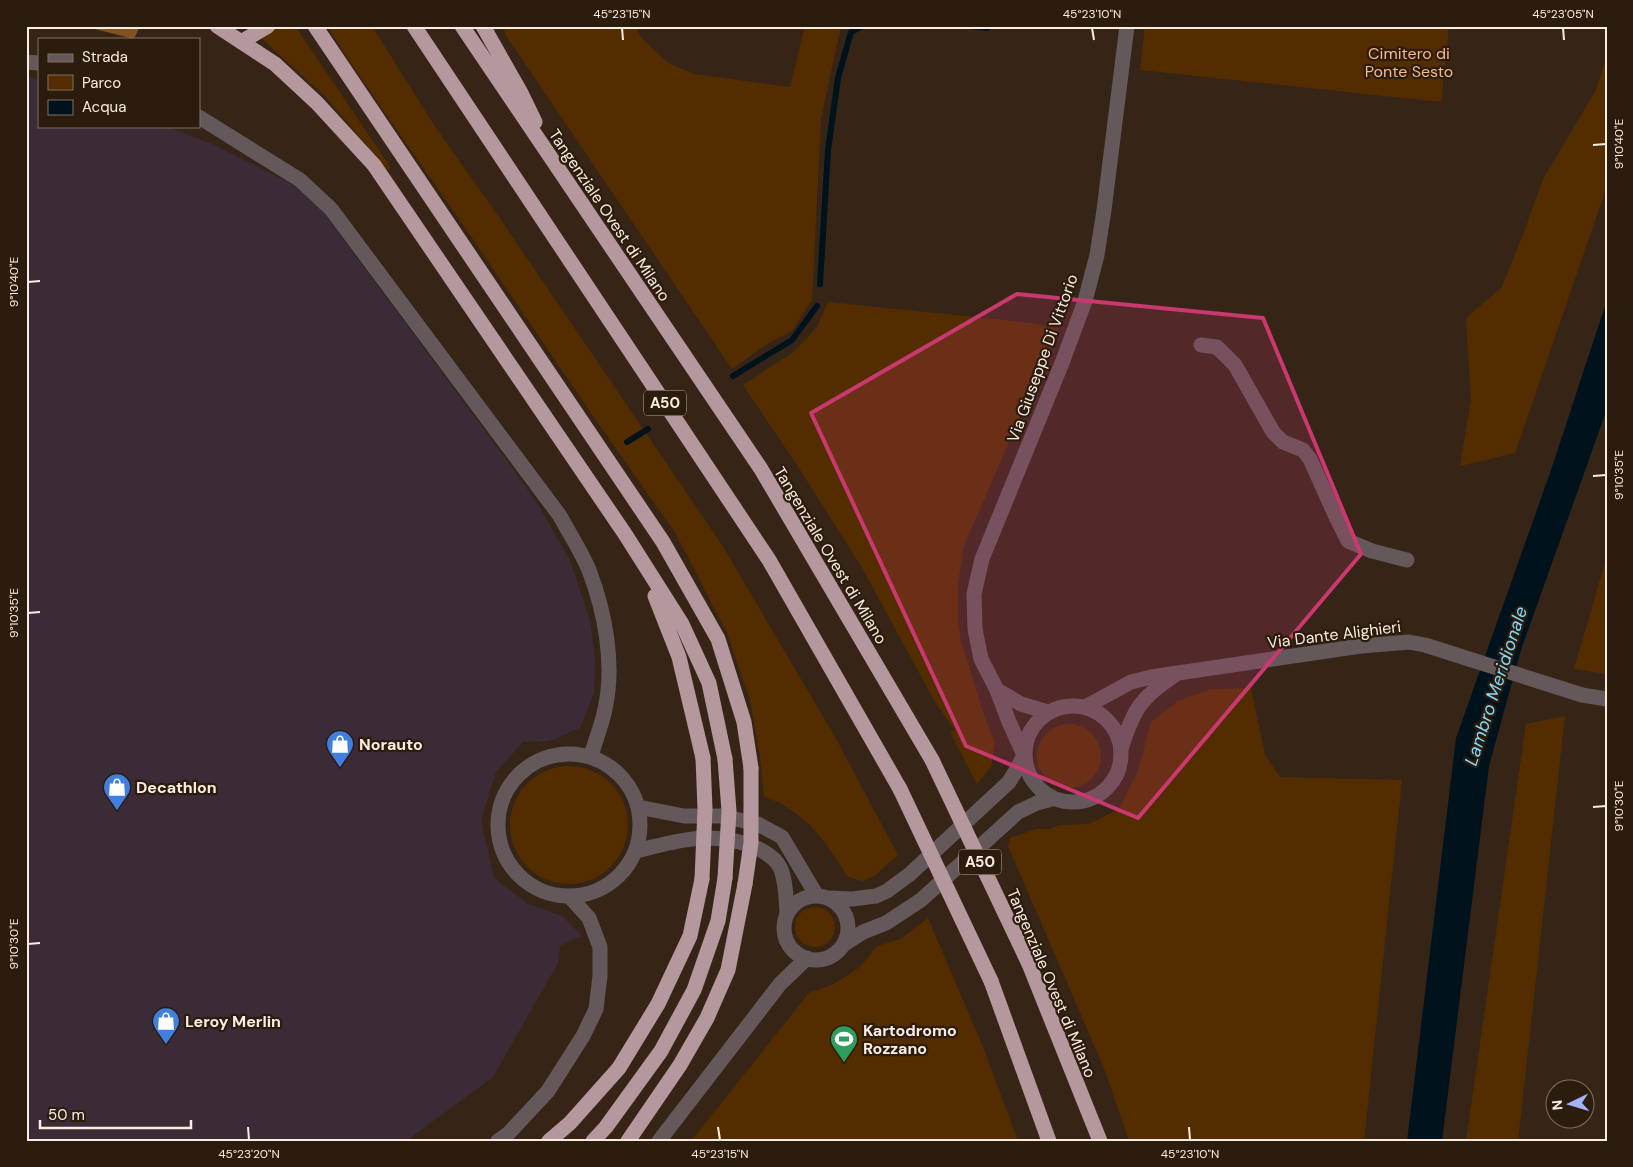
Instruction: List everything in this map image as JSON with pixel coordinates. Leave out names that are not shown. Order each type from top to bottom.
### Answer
[{"type":"highway","points":[[217,26],[275,64],[317,103],[374,165],[620,526],[682,624],[709,684],[725,759],[729,811],[726,878],[718,921],[694,990],[661,1052],[606,1127],[593,1141]]},
{"type":"highway","points":[[241,42],[268,26]]},
{"type":"highway","points":[[315,26],[663,542],[718,639],[744,722],[751,768],[750,844],[745,884],[728,970],[707,1018],[680,1065],[628,1141]]},
{"type":"highway","name":"A50","points":[[414,26],[769,560],[900,789],[991,981],[1049,1141]]},
{"type":"highway","name":"Tangenziale Ovest di Milano","points":[[462,26],[761,470],[932,760],[1029,964],[1100,1141]]},
{"type":"highway","points":[[483,26],[521,93],[564,179]]},
{"type":"highway","points":[[549,1141],[570,1123],[619,1068],[658,1004],[690,936],[702,879],[705,809],[703,758],[679,657],[644,566]]},
{"type":"street","name":"Via Giuseppe Di Vittorio","points":[[1024,755],[1009,722],[998,690],[981,659],[974,629],[974,594],[982,559],[1062,363],[1085,300],[1097,255],[1127,26]]},
{"type":"street","points":[[200,118],[300,180],[331,209],[560,516],[588,568],[598,599],[607,640],[609,677],[605,709],[590,756]]},
{"type":"street","points":[[1200,345],[1217,348],[1235,366],[1274,432],[1283,442],[1303,450],[1310,459],[1348,541],[1372,551],[1406,560]]},
{"type":"street","name":"Via Dante Alighieri","points":[[1085,707],[1130,682],[1151,677],[1409,642],[1438,649],[1582,695],[1607,699]]},
{"type":"street","name":"Via Dante Alighieri","points":[[1121,750],[1135,712],[1145,698],[1158,686],[1179,673]]},
{"type":"street","name":"Via Giuseppe Di Vittorio","points":[[998,690],[1021,704],[1048,712]]},
{"type":"street","points":[[1072,706],[1085,707],[1098,713],[1109,723],[1117,735],[1121,750],[1120,767],[1113,782],[1101,794],[1086,802],[1069,803],[1052,799],[1038,788],[1027,773],[1024,755],[1025,742],[1030,730],[1048,712],[1072,706]]},
{"type":"street","points":[[570,753],[590,756],[612,767],[629,785],[638,807],[641,829],[636,851],[625,870],[610,884],[591,893],[570,896],[546,893],[526,882],[510,864],[500,843],[498,820],[503,798],[515,778],[530,764],[549,756],[570,753]]},
{"type":"street","points":[[1024,755],[1008,782],[910,874],[887,891],[876,896],[852,899],[823,897],[800,899],[787,912],[784,921],[786,940],[798,954],[807,958],[826,958],[863,932],[886,923],[921,900],[1018,812],[1052,799]]},
{"type":"street","points":[[638,807],[684,816],[721,816],[758,824],[782,837],[823,897],[838,904],[845,914],[848,924],[847,935],[843,945]]},
{"type":"street","points":[[636,851],[684,839],[716,837],[763,850],[778,864],[785,886],[787,912]]},
{"type":"street","points":[[498,1141],[508,1134],[548,1091],[583,1036],[596,1009],[600,976],[600,947],[590,918],[570,896]]},
{"type":"street","points":[[659,1141],[780,984],[807,958]]},
{"type":"highlighted area","points":[[1017,294],[1263,318],[1361,554],[1138,818],[966,746],[811,413]]},
{"type":"shaded area","points":[[83,26],[140,26],[134,38]]},
{"type":"shaded area","points":[[26,76],[38,80],[38,128],[170,128],[215,145],[309,193],[537,503],[570,560],[590,620],[595,658],[594,692],[580,728],[549,741],[523,742],[496,772],[481,820],[494,878],[528,904],[562,916],[582,936],[560,946],[558,963],[493,1077],[406,1141],[26,1141]]},
{"type":"green space","points":[[273,26],[295,26],[391,168],[388,170],[326,97],[261,38]]},
{"type":"green space","points":[[327,26],[372,26],[434,125],[722,545],[835,737],[898,855],[873,877],[862,881],[848,877],[831,850],[803,819],[779,803],[764,796],[760,757],[750,700],[727,633],[676,534],[591,413]]},
{"type":"green space","points":[[504,26],[635,26],[640,36],[668,63],[694,74],[790,87],[805,26],[841,26],[821,119],[812,300],[792,331],[767,344],[732,369],[505,34]]},
{"type":"green space","name":"Cimitero di Ponte Sesto","points":[[1145,26],[1449,26],[1441,102],[1140,70]]},
{"type":"green space","points":[[1607,55],[1607,186],[1515,453],[1460,466],[1471,400],[1466,318],[1501,288],[1543,179],[1596,90]]},
{"type":"green space","points":[[828,302],[1032,323],[1058,329],[964,546],[958,584],[958,620],[961,641],[985,718],[995,743],[991,767],[977,784],[950,732],[955,730],[935,702],[861,566],[797,465],[743,385],[792,353],[817,327]]},
{"type":"green space","points":[[1607,556],[1607,674],[1574,669]]},
{"type":"green space","points":[[1251,688],[1265,755],[1280,777],[1402,780],[1364,1141],[1129,1141],[1106,1073],[1008,846],[1010,838],[1036,829],[1050,829],[1059,825],[1089,824],[1119,809],[1138,770],[1151,722],[1178,701],[1211,689]]},
{"type":"green space","points":[[1565,716],[1518,1141],[1466,1141],[1526,724]]},
{"type":"green space","points":[[1069,724],[1081,727],[1092,733],[1098,744],[1101,756],[1098,768],[1092,779],[1081,785],[1069,788],[1057,785],[1046,779],[1040,768],[1037,756],[1040,744],[1046,733],[1057,727]]},
{"type":"green space","points":[[569,766],[591,771],[611,783],[623,803],[628,825],[623,847],[611,867],[591,879],[569,884],[547,879],[527,867],[515,847],[510,825],[515,803],[527,783],[547,771]]},
{"type":"green space","points":[[811,907],[819,907],[826,910],[832,916],[835,927],[832,938],[826,944],[819,947],[811,947],[804,944],[798,938],[795,931],[795,923],[798,916],[804,910]]},
{"type":"green space","name":"Kartodromo Rozzano","points":[[928,918],[983,1047],[1018,1141],[691,1141],[809,993],[834,984],[860,967],[877,946],[901,939]]},
{"type":"water","name":"Lambro Meridionale","points":[[1607,300],[1607,409],[1521,650],[1489,766],[1442,1141],[1407,1141],[1456,738],[1551,470]]},
{"type":"waterway","points":[[820,284],[828,150],[838,78],[851,32],[862,26]]},
{"type":"waterway","points":[[971,26],[987,28],[990,26]]},
{"type":"waterway","points":[[733,376],[792,340],[817,306]]},
{"type":"waterway","points":[[627,442],[648,429]]},
{"type":"place","name":"Norauto","points":[[340,768]]},
{"type":"place","name":"Decathlon","points":[[117,811]]},
{"type":"place","name":"Leroy Merlin","points":[[166,1045]]},
{"type":"place","name":"Kartodromo Rozzano","points":[[844,1063]]}]
